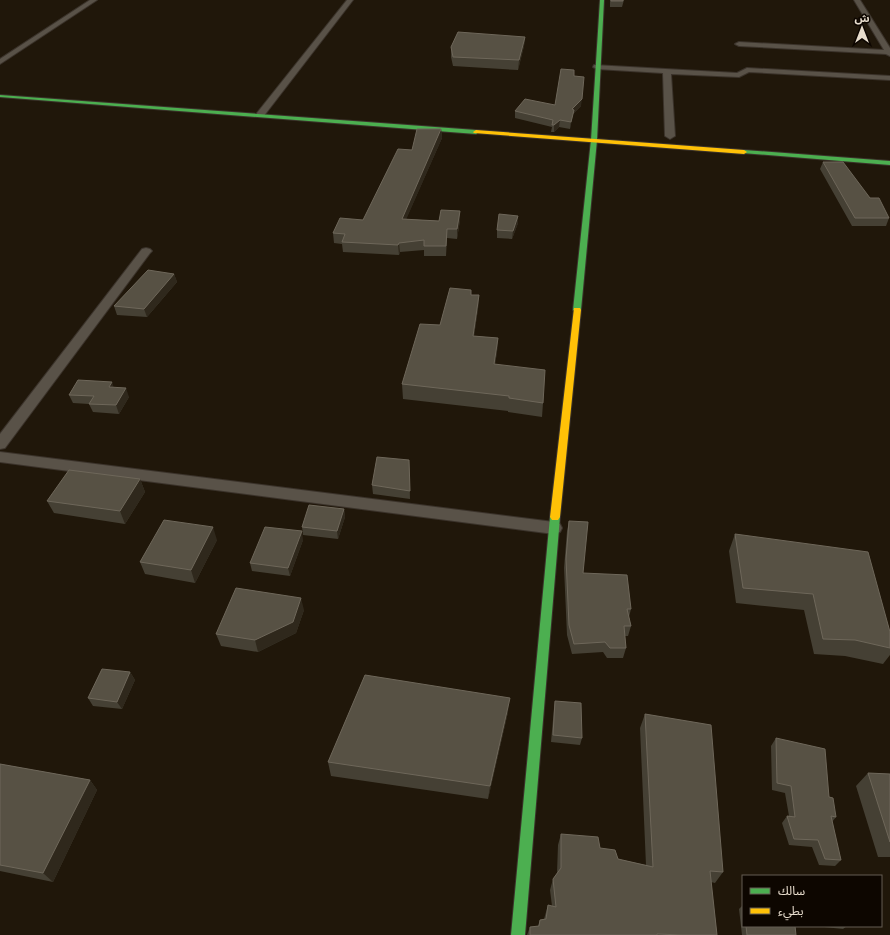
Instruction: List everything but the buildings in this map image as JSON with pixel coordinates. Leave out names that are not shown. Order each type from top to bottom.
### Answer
[{"type":"street","points":[[0,62],[94,0]]},
{"type":"street","points":[[260,115],[350,0]]},
{"type":"street","points":[[518,935],[554,528],[594,140],[602,0]]},
{"type":"street","points":[[857,0],[889,53]]},
{"type":"street","points":[[739,44],[889,53]]},
{"type":"street","points":[[598,67],[738,75],[747,70],[890,78]]},
{"type":"street","points":[[667,71],[670,136]]},
{"type":"street","points":[[0,96],[890,163]]},
{"type":"street","points":[[0,444],[146,251]]},
{"type":"street","points":[[0,457],[554,528]]},
{"type":"traffic: fast","points":[[577,310],[594,140],[602,0]]},
{"type":"traffic: fast","points":[[0,96],[476,132]]},
{"type":"traffic: fast","points":[[744,152],[890,163]]},
{"type":"traffic: fast","points":[[518,935],[555,517]]},
{"type":"traffic: slow","points":[[476,132],[744,152]]},
{"type":"traffic: slow","points":[[555,517],[577,310]]}]
